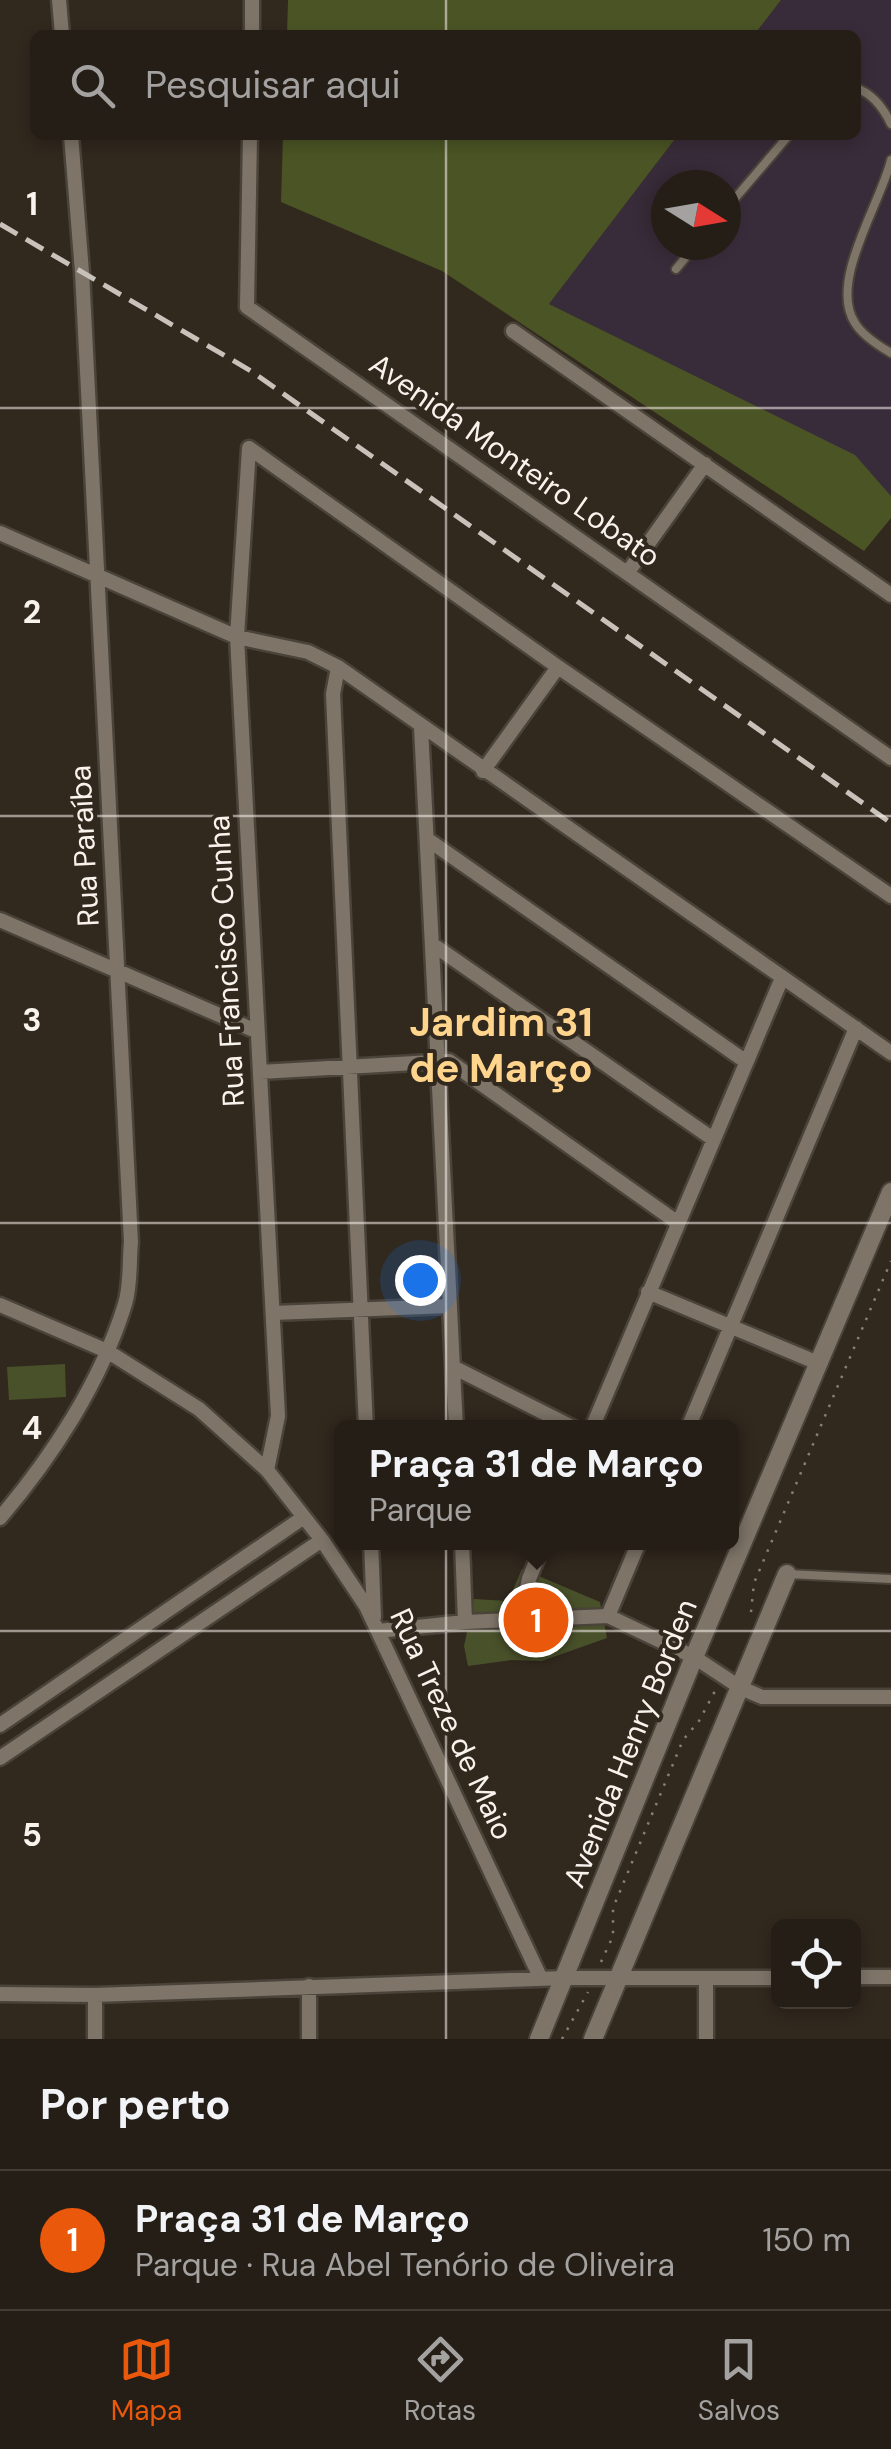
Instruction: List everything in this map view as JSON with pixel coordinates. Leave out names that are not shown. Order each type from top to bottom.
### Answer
[{"type":"street","points":[[59,0],[62,30]]},
{"type":"street","points":[[252,0],[252,30]]},
{"type":"street","name":"Rua Paraíba","points":[[0,1518],[41,1470],[107,1352],[126,1300],[131,1242],[82,272],[71,140]]},
{"type":"street","name":"Avenida Monteiro Lobato","points":[[250,140],[247,307],[891,758]]},
{"type":"street","points":[[512,331],[891,595]]},
{"type":"street","name":"Rua Francisco Cunha","points":[[268,1470],[278,1416],[237,638],[250,448],[558,667]]},
{"type":"street","points":[[628,572],[705,464]]},
{"type":"street","points":[[0,533],[237,638],[308,652],[338,668],[891,1053]]},
{"type":"street","points":[[483,771],[558,667],[891,896]]},
{"type":"street","points":[[338,668],[333,694],[366,1420]]},
{"type":"street","points":[[420,727],[456,1420]]},
{"type":"street","points":[[427,839],[745,1061]]},
{"type":"street","points":[[0,920],[256,1031]]},
{"type":"street","points":[[432,944],[713,1139]]},
{"type":"street","points":[[595,1420],[782,978]]},
{"type":"street","points":[[691,1420],[856,1028]]},
{"type":"street","points":[[260,1072],[449,1062],[678,1223]]},
{"type":"street","name":"Avenida Henry Borden","points":[[539,2039],[694,1657],[891,1192]]},
{"type":"street","points":[[648,1292],[818,1363]]},
{"type":"street","name":"Rua Treze de Maio","points":[[0,1305],[107,1352],[199,1410],[268,1470],[322,1540],[376,1627],[541,1979]]},
{"type":"street","points":[[273,1313],[449,1306]]},
{"type":"street","points":[[454,1367],[558,1420]]},
{"type":"street","points":[[0,1726],[304,1517]]},
{"type":"street","points":[[0,1758],[322,1540]]},
{"type":"street","points":[[371,1550],[376,1627],[608,1616],[694,1657],[740,1688],[762,1696],[891,1697]]},
{"type":"street","points":[[462,1550],[465,1622]]},
{"type":"street","points":[[520,1620],[529,1579],[541,1550]]},
{"type":"street","points":[[608,1616],[636,1550]]},
{"type":"street","points":[[593,2039],[787,1574]]},
{"type":"street","points":[[861,1977],[891,1976]]},
{"type":"street","points":[[0,1994],[564,1978],[771,1978]]},
{"type":"street","points":[[706,1978],[706,2039]]},
{"type":"street","points":[[309,1986],[309,2039]]},
{"type":"street","points":[[95,1994],[95,2039]]},
{"type":"lane","points":[[861,90],[884,108],[891,124]]},
{"type":"lane","points":[[741,191],[785,140]]},
{"type":"lane","points":[[891,160],[848,278],[846,305],[856,326],[891,353]]},
{"type":"lane","points":[[676,269],[684,260]]},
{"type":"lane","points":[[787,1574],[891,1579]]},
{"type":"path","points":[[751,1615],[754,1584],[891,1261]]},
{"type":"path","points":[[562,2039],[613,1936],[613,1908],[683,1740],[699,1721],[723,1677]]},
{"type":"shaded area","points":[[781,0],[891,0],[891,496],[854,455],[549,304],[651,170],[651,260],[741,260],[741,170],[651,170],[674,140],[861,140],[861,30],[758,30]]},
{"type":"green space","points":[[288,0],[781,0],[758,30],[287,30]]},
{"type":"green space","points":[[283,140],[674,140],[549,304],[855,455],[891,496],[891,518],[864,551],[442,271],[281,202]]},
{"type":"green space","points":[[65,1364],[66,1397],[9,1400],[7,1367]]},
{"type":"green space","points":[[522,1569],[600,1602],[607,1638],[542,1661],[511,1660],[468,1666],[464,1646],[474,1599],[508,1601]]},
{"type":"railway","points":[[0,224],[251,371],[891,823]]},
{"type":"place","name":"Praça 31 de Março","points":[[536,1620]]},
{"type":"district","name":"Jardim 31 de Março","points":[[501,1045]]}]
